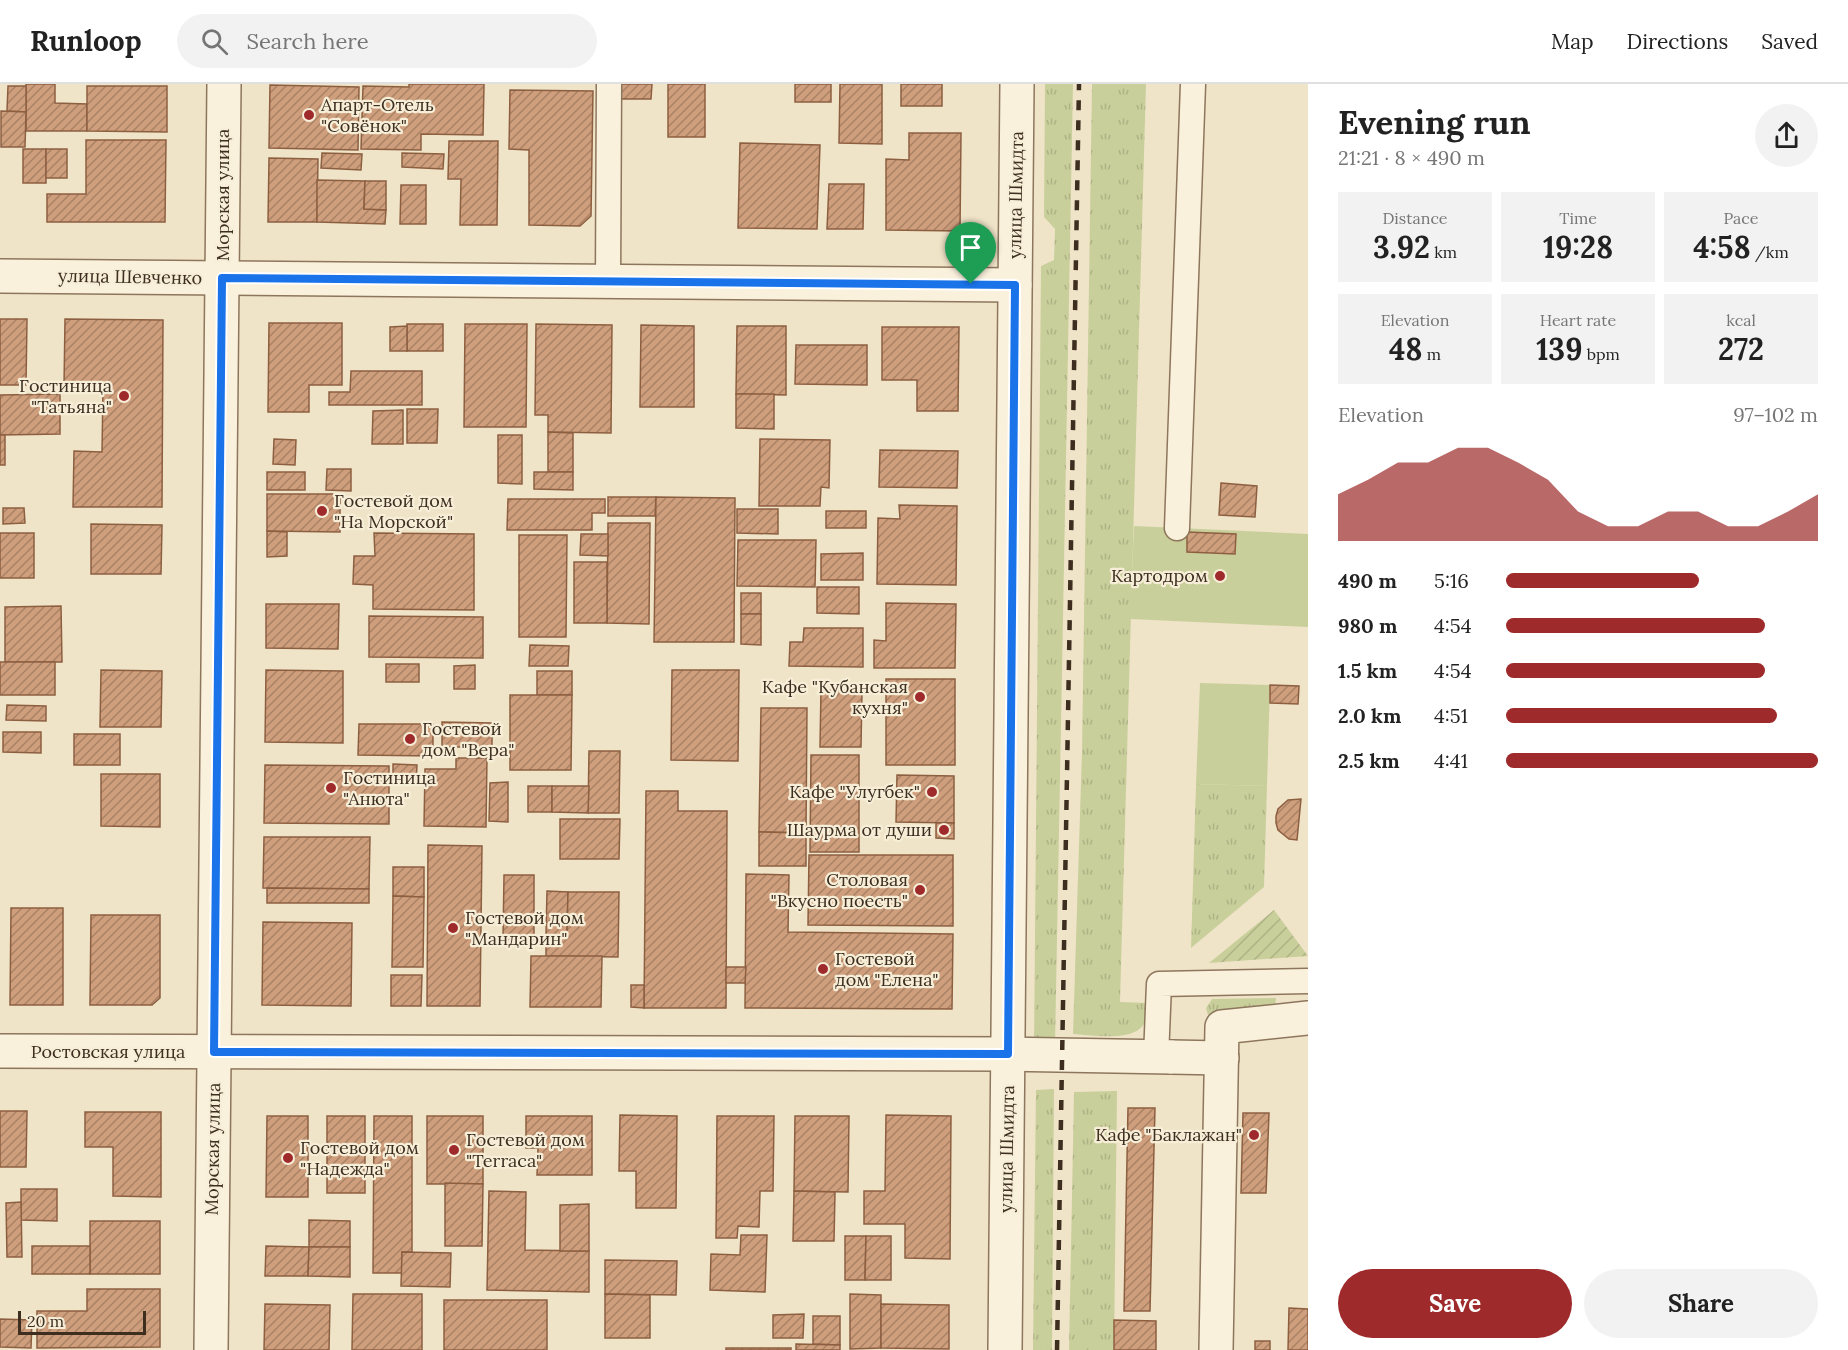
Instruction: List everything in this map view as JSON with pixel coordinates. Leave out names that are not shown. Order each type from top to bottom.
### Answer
[{"type":"street","name":"Морская улица","points":[[211,1350],[224,84]]},
{"type":"street","name":"улица Шмидта","points":[[1005,1350],[1017,84]]},
{"type":"street","name":"улица Шевченко","points":[[0,276],[1015,285]]},
{"type":"street","points":[[1216,1350],[1222,1027],[1308,1018]]},
{"type":"street","name":"Ростовская улица","points":[[0,1051],[1008,1054],[1222,1058]]},
{"type":"lane","points":[[608,281],[609,84]]},
{"type":"lane","points":[[1177,528],[1192,84]]},
{"type":"lane","points":[[1164,1057],[1160,984],[1308,981]]},
{"type":"green space","points":[[1045,84],[1073,84],[1055,1046],[1034,1047],[1041,266],[1054,260],[1055,229],[1044,217]]},
{"type":"green space","points":[[1092,84],[1146,84],[1120,1002],[1147,1003],[1147,1010],[1145,1022],[1140,1029],[1133,1033],[1113,1036],[1073,1034],[1082,751]]},
{"type":"green space","name":"Картодром","points":[[1134,526],[1308,534],[1308,627],[1130,619]]},
{"type":"green space","points":[[1200,683],[1270,685],[1267,786],[1196,784]]},
{"type":"green space","points":[[1196,784],[1267,786],[1264,887],[1191,948]]},
{"type":"green space","points":[[1274,910],[1308,956],[1209,963]]},
{"type":"green space","points":[[1276,998],[1275,1009],[1212,1017],[1208,1015],[1206,1008],[1212,999]]},
{"type":"green space","points":[[1054,1089],[1052,1350],[1033,1350],[1036,1090]]},
{"type":"green space","points":[[1117,1091],[1114,1350],[1069,1350],[1074,1092]]},
{"type":"building","points":[[26,84],[55,84],[55,103],[87,104],[87,131],[26,131]]},
{"type":"building","points":[[409,84],[484,84],[483,135],[421,134],[421,150],[361,149],[363,86],[409,87]]},
{"type":"building","points":[[621,84],[652,84],[651,99],[621,99]]},
{"type":"building","points":[[668,84],[705,84],[705,137],[668,137]]},
{"type":"building","points":[[795,84],[831,84],[831,102],[795,102]]},
{"type":"building","points":[[840,84],[882,84],[882,144],[839,143]]},
{"type":"building","points":[[901,84],[942,84],[942,106],[901,106]]},
{"type":"building","points":[[270,85],[359,87],[358,150],[269,148]]},
{"type":"building","points":[[8,86],[26,86],[26,112],[7,111]]},
{"type":"building","points":[[87,86],[167,86],[167,132],[87,131]]},
{"type":"building","points":[[510,90],[593,91],[591,216],[580,226],[529,225],[529,150],[509,149]]},
{"type":"building","points":[[1,111],[26,112],[25,147],[1,147]]},
{"type":"building","points":[[909,133],[961,133],[960,231],[886,230],[886,159],[909,160]]},
{"type":"building","points":[[86,140],[166,140],[165,222],[47,222],[47,194],[86,194]]},
{"type":"building","points":[[449,141],[498,141],[497,225],[460,225],[461,179],[448,179]]},
{"type":"building","points":[[740,143],[820,145],[817,229],[738,228]]},
{"type":"building","points":[[23,149],[46,149],[46,183],[23,183]]},
{"type":"building","points":[[46,149],[67,149],[67,178],[46,178]]},
{"type":"building","points":[[322,153],[362,154],[361,170],[321,168]]},
{"type":"building","points":[[402,153],[444,154],[443,169],[402,167]]},
{"type":"building","points":[[269,158],[318,159],[317,222],[268,222]]},
{"type":"building","points":[[317,180],[365,181],[364,209],[386,210],[385,224],[317,222]]},
{"type":"building","points":[[365,181],[386,181],[386,210],[364,209]]},
{"type":"building","points":[[829,184],[864,184],[863,229],[827,229]]},
{"type":"building","points":[[401,185],[426,185],[426,224],[400,224]]},
{"type":"building","points":[[0,319],[27,319],[26,385],[0,385]]},
{"type":"building","points":[[65,319],[163,320],[162,507],[73,507],[74,451],[102,452],[103,387],[64,387]]},
{"type":"building","points":[[269,323],[342,323],[342,385],[309,385],[309,412],[268,412]]},
{"type":"building","points":[[407,324],[443,324],[443,351],[407,351]]},
{"type":"building","points":[[465,324],[527,324],[526,427],[464,427]]},
{"type":"building","points":[[536,324],[612,325],[611,433],[548,432],[548,415],[535,415]]},
{"type":"building","points":[[641,325],[694,326],[694,407],[640,407]]},
{"type":"building","points":[[407,326],[407,351],[390,351],[390,327]]},
{"type":"building","points":[[737,326],[786,326],[786,395],[736,394]]},
{"type":"building","points":[[882,327],[959,327],[958,411],[917,411],[917,380],[882,380]]},
{"type":"building","points":[[796,345],[867,345],[867,385],[795,384]]},
{"type":"building","points":[[351,371],[422,371],[422,405],[329,405],[329,392],[350,392]]},
{"type":"building","points":[[60,394],[60,434],[0,435],[0,395]]},
{"type":"building","points":[[736,394],[774,394],[774,429],[736,428]]},
{"type":"building","points":[[407,409],[438,409],[437,443],[407,443]]},
{"type":"building","points":[[403,410],[403,444],[372,444],[373,411]]},
{"type":"building","points":[[548,432],[573,433],[573,472],[548,472]]},
{"type":"building","points":[[0,435],[5,435],[5,465],[0,465]]},
{"type":"building","points":[[498,435],[522,435],[522,484],[498,483]]},
{"type":"building","points":[[274,439],[296,440],[295,465],[273,464]]},
{"type":"building","points":[[760,439],[830,440],[829,488],[821,487],[820,506],[759,506]]},
{"type":"building","points":[[880,450],[958,451],[957,488],[879,487]]},
{"type":"building","points":[[327,469],[351,469],[351,491],[326,490]]},
{"type":"building","points":[[267,472],[305,472],[305,490],[267,490]]},
{"type":"building","points":[[534,472],[573,472],[573,490],[534,489]]},
{"type":"building","points":[[1221,483],[1257,486],[1255,517],[1219,515]]},
{"type":"building","points":[[267,494],[340,494],[340,532],[267,531]]},
{"type":"building","points":[[608,497],[656,497],[655,516],[608,516]]},
{"type":"building","points":[[656,497],[735,498],[734,642],[654,642]]},
{"type":"building","points":[[508,499],[605,499],[605,513],[592,513],[592,530],[507,530]]},
{"type":"building","points":[[899,505],[957,506],[956,585],[877,584],[878,518],[900,519]]},
{"type":"building","points":[[3,508],[24,508],[25,523],[3,524]]},
{"type":"building","points":[[737,509],[778,509],[778,534],[737,533]]},
{"type":"building","points":[[826,511],[866,511],[866,528],[826,528]]},
{"type":"building","points":[[608,523],[650,523],[649,624],[607,623]]},
{"type":"building","points":[[91,524],[162,525],[161,574],[91,574]]},
{"type":"building","points":[[267,531],[287,532],[287,556],[267,557]]},
{"type":"building","points":[[1187,532],[1236,534],[1235,554],[1187,552]]},
{"type":"building","points":[[0,533],[34,533],[34,578],[0,578]]},
{"type":"building","points":[[374,533],[474,534],[474,610],[373,609],[373,585],[353,584],[354,556],[375,556]]},
{"type":"building","points":[[581,534],[608,534],[608,556],[580,555]]},
{"type":"building","points":[[519,535],[567,535],[566,637],[519,637]]},
{"type":"building","points":[[738,540],[816,540],[815,587],[737,586]]},
{"type":"building","points":[[863,553],[863,580],[821,580],[821,554]]},
{"type":"building","points":[[574,562],[607,562],[607,623],[574,623]]},
{"type":"building","points":[[817,587],[859,587],[859,614],[817,613]]},
{"type":"building","points":[[741,593],[761,593],[761,614],[741,614]]},
{"type":"building","points":[[886,603],[956,604],[955,668],[874,668],[874,640],[886,641]]},
{"type":"building","points":[[266,604],[339,604],[338,649],[266,648]]},
{"type":"building","points":[[61,606],[62,662],[5,662],[5,607]]},
{"type":"building","points":[[741,614],[761,614],[761,645],[741,644]]},
{"type":"building","points":[[369,616],[483,617],[483,658],[369,657]]},
{"type":"building","points":[[804,628],[863,628],[863,667],[789,666],[790,642],[803,642]]},
{"type":"building","points":[[530,645],[569,646],[568,666],[529,666]]},
{"type":"building","points":[[0,662],[55,662],[55,695],[0,695]]},
{"type":"building","points":[[386,664],[419,664],[419,682],[386,682]]},
{"type":"building","points":[[475,665],[475,689],[454,689],[454,666]]},
{"type":"building","points":[[101,670],[162,671],[161,727],[100,727]]},
{"type":"building","points":[[266,670],[343,671],[343,743],[265,742]]},
{"type":"building","points":[[672,670],[739,670],[738,761],[671,760]]},
{"type":"building","points":[[537,671],[572,671],[572,695],[537,695]]},
{"type":"building","points":[[886,679],[955,679],[955,765],[886,765]]},
{"type":"building","points":[[1270,685],[1299,686],[1298,704],[1270,703]]},
{"type":"building","points":[[821,690],[862,691],[861,747],[820,747]]},
{"type":"building","points":[[510,695],[572,695],[571,770],[510,770]]},
{"type":"building","points":[[7,705],[46,706],[46,721],[6,720]]},
{"type":"building","points":[[761,708],[807,708],[806,833],[759,832]]},
{"type":"building","points":[[442,722],[492,723],[492,747],[442,747]]},
{"type":"building","points":[[359,724],[433,724],[433,756],[358,755]]},
{"type":"building","points":[[3,732],[41,732],[41,753],[3,752]]},
{"type":"building","points":[[74,734],[120,734],[120,765],[74,765]]},
{"type":"building","points":[[589,751],[620,751],[619,813],[588,813]]},
{"type":"building","points":[[811,755],[859,755],[859,852],[810,852]]},
{"type":"building","points":[[456,758],[487,758],[486,827],[424,826],[425,769],[456,769]]},
{"type":"building","points":[[393,764],[417,765],[416,783],[393,783]]},
{"type":"building","points":[[265,765],[389,766],[389,824],[264,823]]},
{"type":"building","points":[[101,774],[160,774],[160,827],[101,826]]},
{"type":"building","points":[[897,775],[954,776],[954,823],[896,822]]},
{"type":"building","points":[[508,782],[508,822],[489,821],[490,783]]},
{"type":"building","points":[[528,786],[552,786],[552,812],[528,812]]},
{"type":"building","points":[[552,786],[589,786],[588,813],[552,812]]},
{"type":"building","points":[[646,791],[678,791],[678,811],[727,811],[726,1008],[644,1008]]},
{"type":"building","points":[[1301,799],[1297,840],[1289,839],[1278,830],[1276,816],[1278,809],[1288,800]]},
{"type":"building","points":[[560,819],[620,819],[619,859],[560,859]]},
{"type":"building","points":[[936,823],[954,823],[954,839],[936,838]]},
{"type":"building","points":[[759,832],[806,833],[806,866],[759,866]]},
{"type":"building","points":[[264,837],[370,837],[369,889],[263,888]]},
{"type":"building","points":[[428,845],[482,846],[480,1006],[427,1006]]},
{"type":"building","points":[[809,855],[953,855],[953,926],[808,925]]},
{"type":"building","points":[[393,867],[424,867],[424,897],[393,896]]},
{"type":"building","points":[[746,874],[789,875],[788,932],[953,934],[952,1009],[745,1008]]},
{"type":"building","points":[[504,875],[534,875],[534,940],[503,940]]},
{"type":"building","points":[[267,888],[369,889],[369,903],[267,903]]},
{"type":"building","points":[[547,891],[568,892],[567,935],[546,935]]},
{"type":"building","points":[[568,892],[619,892],[618,957],[546,956],[546,935],[567,935]]},
{"type":"building","points":[[393,896],[424,897],[423,967],[392,967]]},
{"type":"building","points":[[11,908],[63,908],[63,1005],[10,1005]]},
{"type":"building","points":[[91,915],[160,915],[160,998],[152,1005],[90,1005]]},
{"type":"building","points":[[263,922],[352,923],[351,1006],[262,1005]]},
{"type":"building","points":[[531,956],[602,956],[601,1007],[530,1007]]},
{"type":"building","points":[[726,967],[746,967],[745,983],[726,983]]},
{"type":"building","points":[[391,975],[422,975],[421,1006],[391,1006]]},
{"type":"building","points":[[631,985],[644,985],[644,1008],[631,1007]]},
{"type":"building","points":[[1128,1108],[1155,1108],[1150,1311],[1124,1311]]},
{"type":"building","points":[[0,1111],[27,1111],[26,1167],[0,1167]]},
{"type":"building","points":[[85,1112],[161,1112],[161,1197],[113,1196],[113,1147],[85,1147]]},
{"type":"building","points":[[1243,1113],[1269,1113],[1266,1193],[1241,1193]]},
{"type":"building","points":[[620,1115],[677,1116],[676,1208],[636,1208],[636,1171],[619,1171]]},
{"type":"building","points":[[886,1115],[951,1116],[950,1259],[905,1258],[905,1224],[864,1224],[864,1191],[885,1191]]},
{"type":"building","points":[[267,1116],[308,1116],[308,1197],[266,1197]]},
{"type":"building","points":[[327,1116],[365,1116],[365,1193],[327,1193]]},
{"type":"building","points":[[374,1116],[412,1116],[412,1252],[402,1252],[402,1273],[373,1273]]},
{"type":"building","points":[[427,1116],[483,1116],[483,1184],[427,1184]]},
{"type":"building","points":[[526,1116],[592,1116],[592,1175],[537,1175],[538,1148],[526,1148]]},
{"type":"building","points":[[717,1116],[774,1116],[773,1191],[760,1191],[759,1227],[738,1226],[737,1238],[716,1238]]},
{"type":"building","points":[[795,1116],[849,1116],[848,1192],[794,1191]]},
{"type":"building","points":[[445,1183],[483,1184],[482,1246],[445,1246]]},
{"type":"building","points":[[21,1189],[57,1189],[57,1221],[21,1220]]},
{"type":"building","points":[[489,1191],[526,1192],[525,1250],[589,1251],[589,1292],[487,1290]]},
{"type":"building","points":[[794,1191],[835,1192],[834,1241],[793,1241]]},
{"type":"building","points":[[21,1202],[22,1257],[7,1257],[6,1203]]},
{"type":"building","points":[[589,1204],[589,1251],[560,1251],[560,1205]]},
{"type":"building","points":[[309,1220],[350,1221],[350,1247],[309,1247]]},
{"type":"building","points":[[90,1221],[160,1221],[160,1274],[90,1274]]},
{"type":"building","points":[[741,1235],[767,1235],[765,1292],[710,1290],[711,1254],[740,1255]]},
{"type":"building","points":[[845,1236],[866,1236],[865,1280],[845,1280]]},
{"type":"building","points":[[866,1236],[891,1236],[891,1280],[865,1280]]},
{"type":"building","points":[[32,1246],[90,1246],[90,1274],[32,1274]]},
{"type":"building","points":[[266,1246],[309,1247],[308,1276],[265,1276]]},
{"type":"building","points":[[309,1247],[350,1247],[350,1277],[308,1276]]},
{"type":"building","points":[[402,1252],[451,1253],[450,1287],[401,1286]]},
{"type":"building","points":[[605,1260],[677,1261],[676,1295],[605,1294]]},
{"type":"building","points":[[87,1289],[160,1289],[160,1347],[37,1348],[37,1311],[87,1311]]},
{"type":"building","points":[[353,1294],[422,1294],[422,1350],[352,1350]]},
{"type":"building","points":[[605,1294],[650,1295],[650,1338],[605,1338]]},
{"type":"building","points":[[850,1294],[881,1295],[881,1348],[850,1349]]},
{"type":"building","points":[[444,1300],[547,1300],[547,1350],[444,1350]]},
{"type":"building","points":[[265,1304],[330,1305],[329,1350],[264,1350]]},
{"type":"building","points":[[881,1304],[949,1305],[949,1349],[881,1348]]},
{"type":"building","points":[[1289,1308],[1308,1309],[1308,1350],[1288,1350]]},
{"type":"building","points":[[804,1314],[803,1338],[773,1338],[773,1315]]},
{"type":"building","points":[[813,1316],[840,1316],[840,1345],[813,1344]]},
{"type":"building","points":[[0,1319],[32,1320],[31,1348],[0,1347]]},
{"type":"building","points":[[1114,1320],[1156,1321],[1156,1350],[1114,1350]]},
{"type":"building","points":[[1255,1341],[1270,1341],[1270,1350],[1255,1350]]},
{"type":"building","points":[[796,1344],[840,1345],[840,1350],[796,1350]]},
{"type":"building","points":[[726,1348],[791,1348],[791,1350],[726,1350]]},
{"type":"railway","points":[[1057,1350],[1079,84]]},
{"type":"place","name":"Апарт-Отель \"Совёнок\"","points":[[309,115]]},
{"type":"place","name":"Гостиница \"Татьяна\"","points":[[124,396]]},
{"type":"place","name":"Гостевой дом \"На Морской\"","points":[[322,511]]},
{"type":"place","name":"Картодром","points":[[1220,576]]},
{"type":"place","name":"Кафе \"Кубанская кухня\"","points":[[920,697]]},
{"type":"place","name":"Гостевой дом \"Вера\"","points":[[410,739]]},
{"type":"place","name":"Гостиница \"Анюта\"","points":[[331,788]]},
{"type":"place","name":"Кафе \"Улугбек\"","points":[[932,792]]},
{"type":"place","name":"Шаурма от души","points":[[944,830]]},
{"type":"place","name":"Столовая \"Вкусно поесть\"","points":[[920,890]]},
{"type":"place","name":"Гостевой дом \"Мандарин\"","points":[[453,928]]},
{"type":"place","name":"Гостевой дом \"Елена\"","points":[[823,969]]},
{"type":"place","name":"Кафе \"Баклажан\"","points":[[1254,1135]]},
{"type":"place","name":"Гостевой дом \"Terraca\"","points":[[454,1150]]},
{"type":"place","name":"Гостевой дом \"Надежда\"","points":[[288,1158]]},
{"type":"route","points":[[222,278],[971,284],[1015,285],[1008,1054],[214,1052],[222,278]]}]
